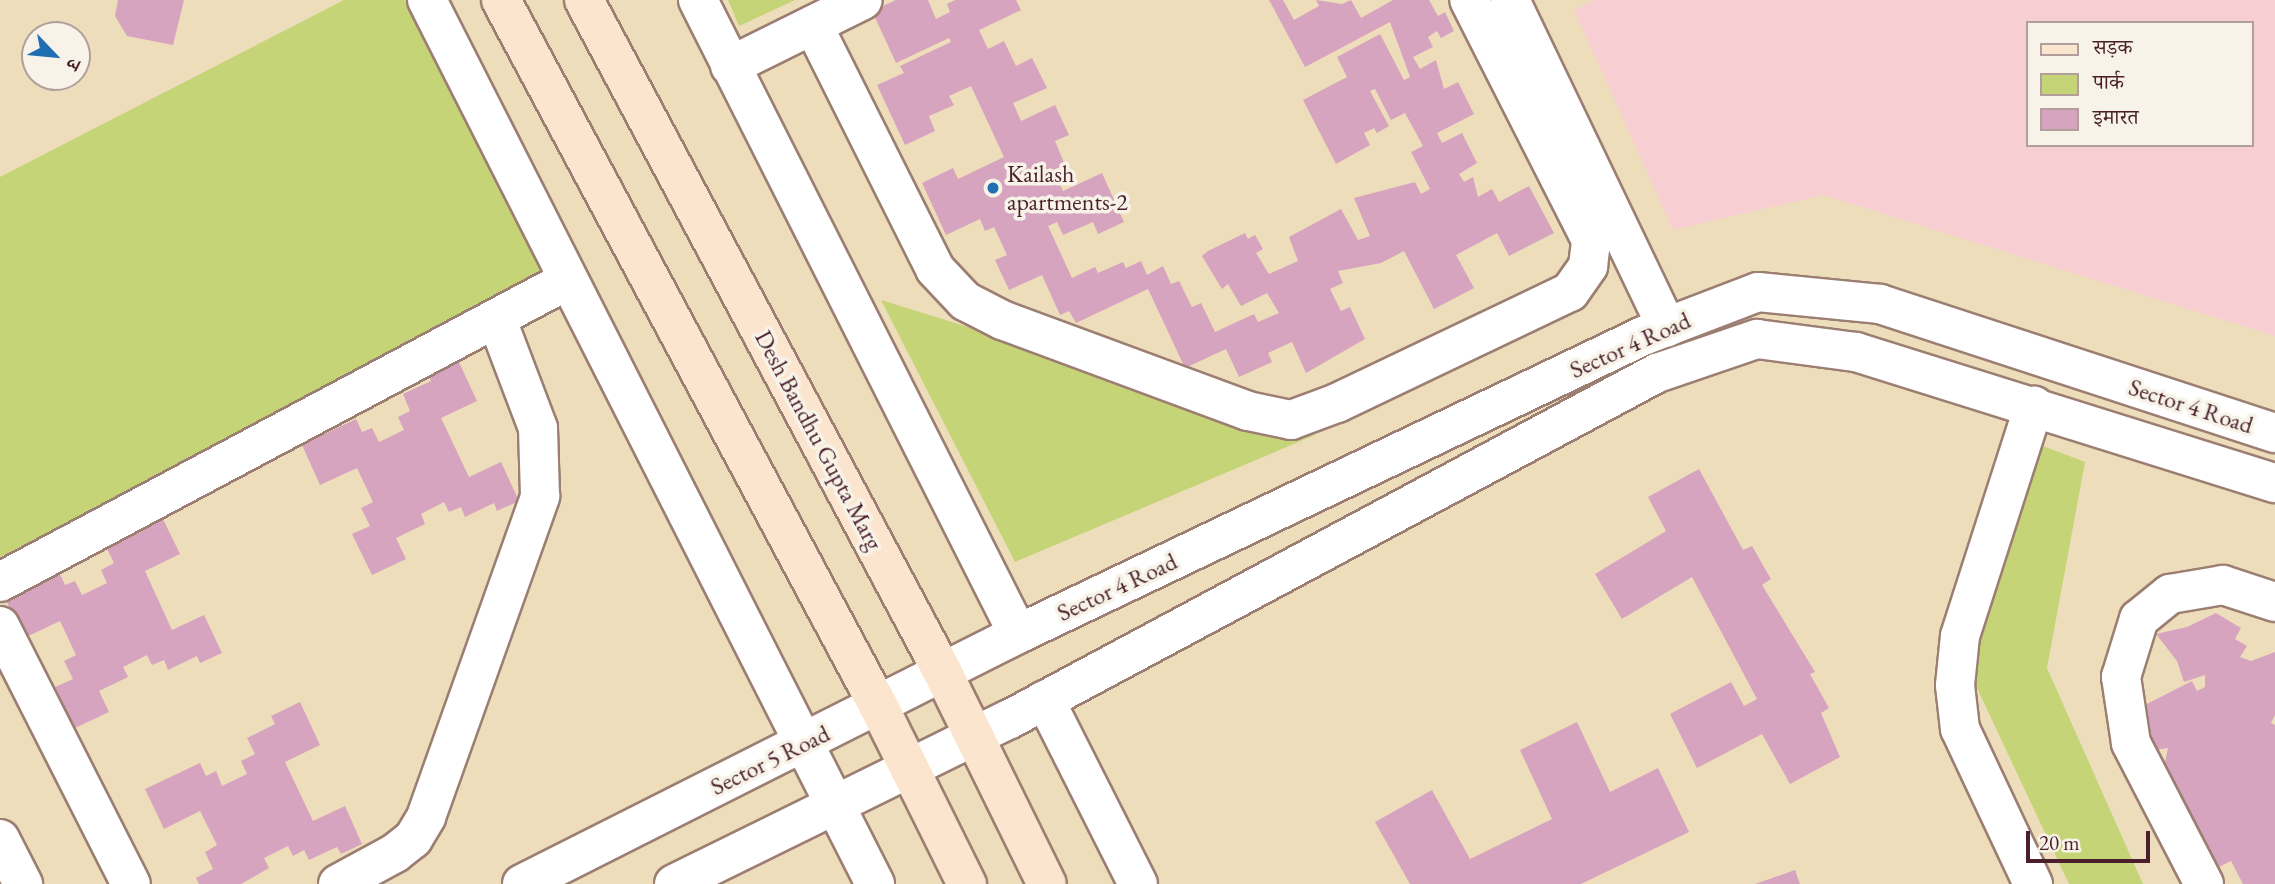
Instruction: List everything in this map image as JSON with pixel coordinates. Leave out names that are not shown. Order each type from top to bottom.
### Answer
[{"type":"street","points":[[427,0],[800,744],[834,803],[875,884]]},
{"type":"street","points":[[501,0],[879,707],[967,884]]},
{"type":"street","name":"Desh Bandhu Gupta Marg","points":[[584,0],[942,671],[972,737],[1047,884]]},
{"type":"street","points":[[698,0],[1018,634]]},
{"type":"street","points":[[730,66],[863,0]]},
{"type":"street","points":[[813,25],[935,269],[965,300],[1002,320],[1248,411],[1291,420],[1337,403],[1570,292],[1588,266],[1591,240],[1469,0]]},
{"type":"street","points":[[1510,0],[1667,327]]},
{"type":"street","points":[[0,582],[568,280]]},
{"type":"street","name":"Sector 4 Road","points":[[1018,634],[1667,327],[1758,292],[1880,304],[2275,433]]},
{"type":"street","points":[[338,884],[395,853],[413,839],[426,817],[540,496],[538,428],[497,320]]},
{"type":"street","name":"Sector 4 Road","points":[[1045,701],[1657,373],[1757,339],[1856,352],[2275,483]]},
{"type":"street","points":[[2033,884],[1960,729],[1955,685],[1960,636],[2034,406]]},
{"type":"street","points":[[2204,884],[2131,743],[2121,677],[2139,619],[2170,593],[2223,585],[2275,602]]},
{"type":"street","points":[[0,626],[131,884]]},
{"type":"street","name":"Sector 5 Road","points":[[522,884],[879,707],[942,671],[1018,634]]},
{"type":"street","points":[[674,884],[1045,701],[1138,884]]},
{"type":"street","points":[[0,839],[23,884]]},
{"type":"shaded area","points":[[1594,0],[2275,0],[2275,336],[1823,195],[1673,230],[1574,10]]},
{"type":"green space","points":[[344,0],[417,0],[555,271],[0,557],[0,177]]},
{"type":"green space","points":[[728,0],[795,0],[739,26]]},
{"type":"green space","points":[[881,300],[1315,435],[1015,562]]},
{"type":"green space","points":[[2043,446],[2085,462],[2047,668],[2143,884],[2069,884],[1969,671]]},
{"type":"building","points":[[118,0],[184,0],[173,45],[127,36],[115,16]]},
{"type":"building","name":"Kailash apartments-2","points":[[896,0],[928,0],[936,19],[950,12],[947,4],[955,0],[1016,0],[1021,10],[979,30],[988,49],[1004,41],[1016,66],[1032,58],[1047,88],[1013,103],[1021,121],[1055,105],[1069,135],[1055,141],[1065,165],[1053,170],[1063,191],[1102,173],[1124,222],[1098,234],[1093,222],[1063,235],[1057,222],[1048,226],[1072,278],[1095,267],[1098,273],[1123,262],[1126,268],[1141,261],[1147,275],[1163,266],[1171,284],[1179,281],[1192,307],[1201,303],[1215,332],[1254,314],[1258,322],[1279,313],[1267,293],[1241,306],[1228,284],[1222,289],[1202,256],[1208,251],[1245,233],[1248,239],[1255,235],[1263,249],[1256,253],[1269,274],[1298,261],[1289,237],[1341,209],[1358,240],[1370,236],[1354,198],[1415,182],[1421,194],[1430,189],[1411,152],[1423,146],[1405,113],[1391,120],[1375,89],[1370,91],[1389,126],[1377,133],[1374,128],[1364,133],[1370,145],[1336,164],[1303,100],[1347,77],[1337,57],[1380,34],[1404,80],[1410,77],[1390,22],[1305,67],[1269,0],[1283,0],[1294,20],[1319,6],[1316,0],[1342,4],[1351,0],[1361,18],[1393,0],[1429,0],[1438,16],[1445,12],[1454,31],[1441,38],[1437,31],[1428,37],[1433,47],[1413,57],[1420,69],[1436,60],[1444,89],[1458,82],[1474,114],[1437,133],[1442,143],[1462,133],[1477,163],[1459,174],[1464,182],[1473,177],[1478,197],[1492,189],[1499,202],[1529,186],[1554,233],[1509,256],[1497,233],[1456,255],[1474,288],[1434,309],[1404,251],[1381,263],[1338,271],[1343,283],[1330,289],[1341,311],[1350,307],[1365,339],[1306,373],[1292,342],[1268,353],[1272,362],[1239,377],[1226,349],[1185,368],[1148,289],[1076,323],[1069,311],[1060,315],[1042,275],[1009,290],[995,260],[1007,255],[994,227],[985,231],[980,219],[946,235],[922,183],[953,168],[958,179],[1004,157],[971,86],[949,96],[954,105],[929,116],[935,131],[905,145],[877,85],[904,73],[900,66],[951,42],[949,38],[896,63],[872,11]]},
{"type":"building","points":[[457,358],[477,401],[441,418],[469,477],[501,462],[519,501],[497,511],[494,503],[465,517],[461,507],[449,512],[444,502],[421,514],[425,524],[396,538],[406,559],[372,575],[352,534],[370,526],[361,508],[373,502],[357,468],[320,485],[302,445],[356,419],[362,432],[372,428],[379,442],[404,430],[398,417],[410,411],[403,394],[431,381],[427,372]]},
{"type":"building","points":[[1699,469],[1743,550],[1752,546],[1771,579],[1762,585],[1815,672],[1810,674],[1829,708],[1821,713],[1840,757],[1790,784],[1762,734],[1697,768],[1670,714],[1731,682],[1744,706],[1757,699],[1692,577],[1622,619],[1595,574],[1666,531],[1648,497]]},
{"type":"building","points":[[159,511],[180,554],[145,571],[172,630],[204,615],[222,653],[200,663],[197,656],[168,670],[164,660],[152,665],[147,655],[123,667],[128,677],[99,691],[109,712],[75,728],[55,687],[73,679],[64,661],[76,655],[60,621],[24,638],[5,598],[59,572],[65,585],[75,581],[82,595],[107,583],[101,570],[114,563],[106,547],[135,534],[130,525]]},
{"type":"building","points":[[2216,613],[2241,628],[2235,639],[2247,646],[2240,657],[2251,661],[2275,652],[2275,715],[2271,723],[2275,725],[2275,884],[2243,884],[2231,861],[2205,874],[2161,781],[2168,748],[2155,750],[2129,713],[2192,681],[2197,691],[2205,687],[2205,675],[2184,682],[2177,661],[2156,634],[2187,627]]},
{"type":"building","points":[[300,702],[320,745],[285,762],[313,821],[345,806],[362,844],[341,854],[337,847],[309,860],[304,850],[293,856],[288,846],[264,858],[269,868],[241,884],[199,884],[196,878],[213,869],[205,852],[217,845],[200,811],[164,829],[145,789],[200,763],[206,776],[216,771],[222,786],[247,774],[241,761],[255,754],[247,738],[275,724],[271,716]]},
{"type":"building","points":[[1577,722],[1610,792],[1658,768],[1689,832],[1581,884],[1410,884],[1375,822],[1432,790],[1470,859],[1552,819],[1520,750]]},
{"type":"building","points":[[1795,870],[1800,884],[1755,884]]},
{"type":"place","name":"Kailash apartments-2","points":[[993,188]]}]
